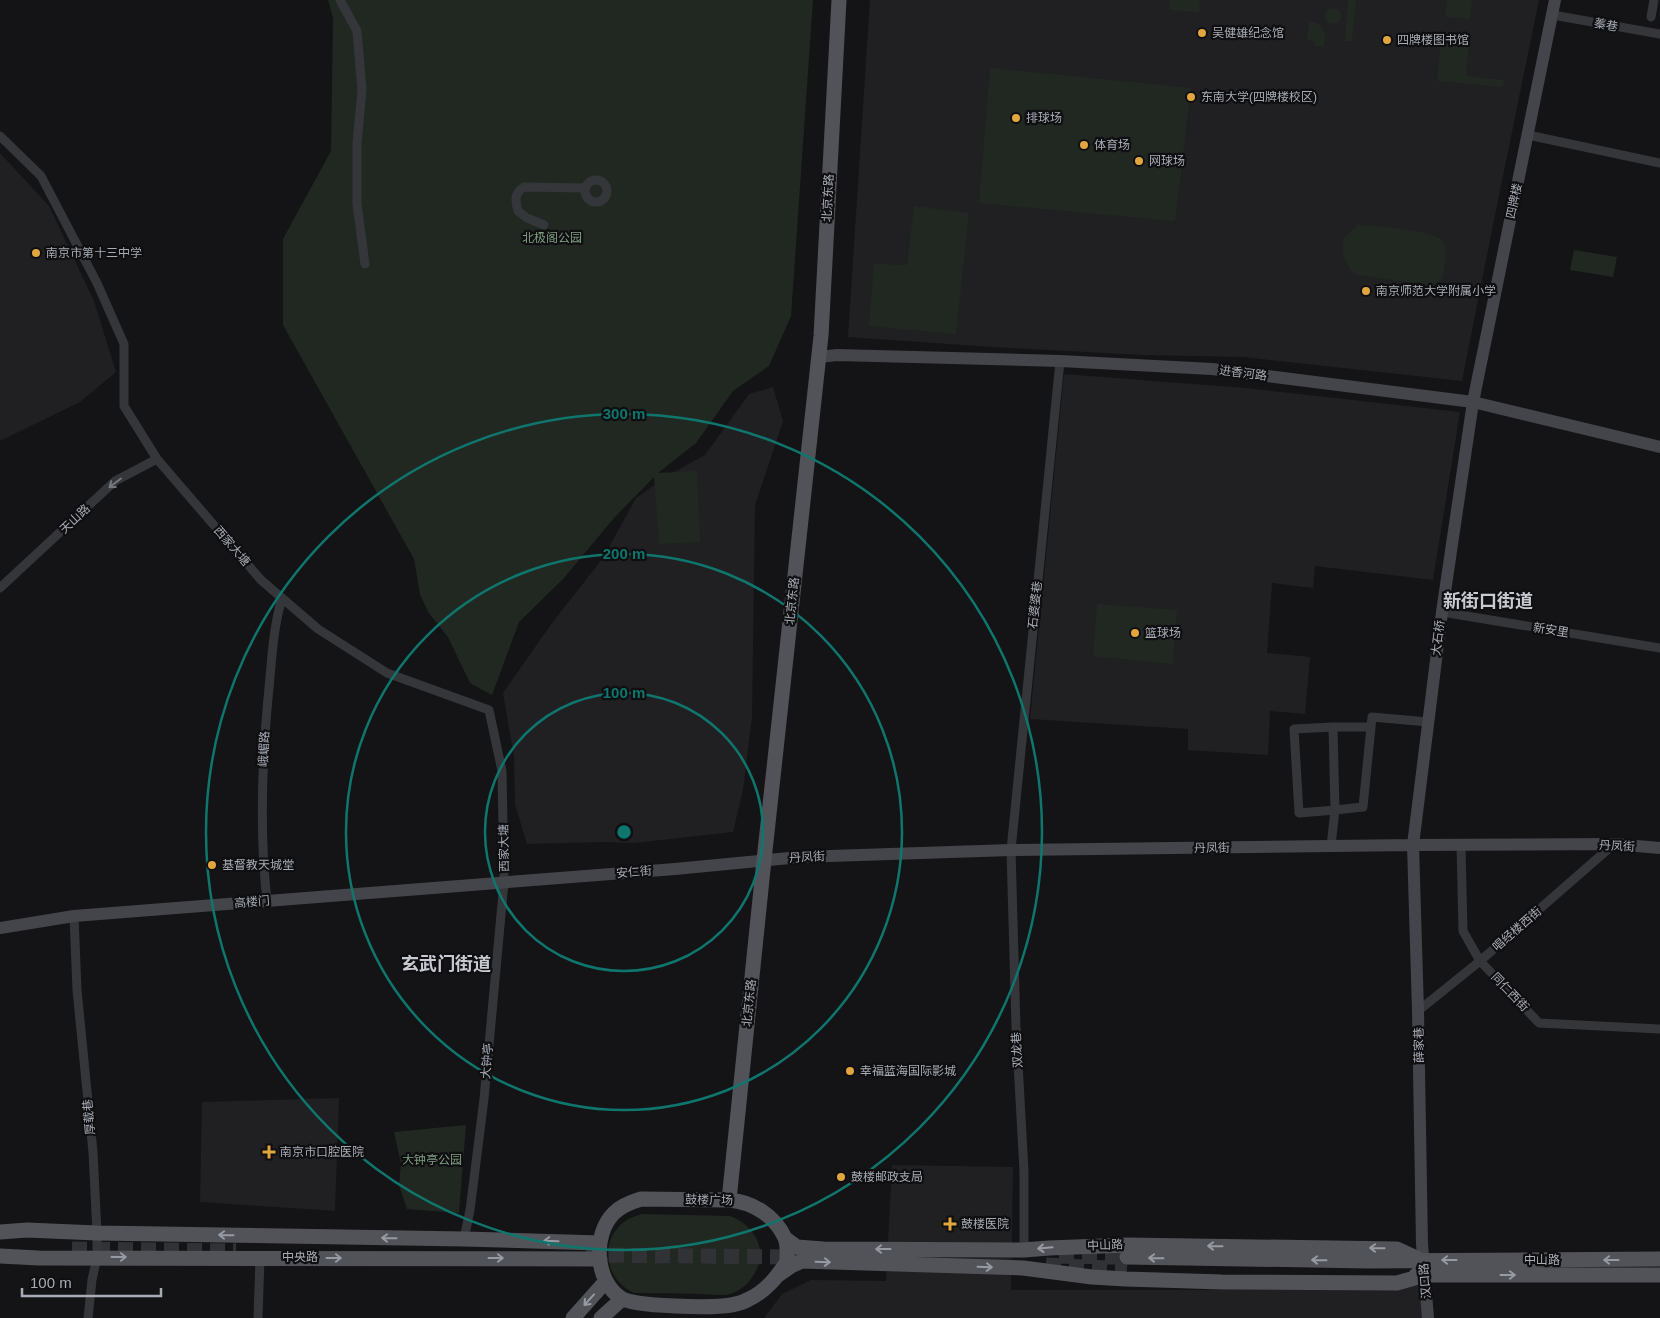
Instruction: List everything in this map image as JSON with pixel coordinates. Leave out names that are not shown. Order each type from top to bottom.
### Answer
[{"type":"main road","name":"北京东路","points":[[729,1200],[819,357],[839,0]]},
{"type":"main road","name":"鼓楼广场","points":[[622,1299],[606,1281],[602,1271],[600,1243],[609,1219],[631,1202],[641,1199],[742,1201],[761,1210],[770,1218],[786,1240]]},
{"type":"main road","name":"中央路","points":[[0,1232],[27,1230],[97,1234],[464,1239],[600,1243]]},
{"type":"main road","points":[[0,1238],[73,1245],[0,1248]]},
{"type":"main road","name":"中山路","points":[[786,1240],[797,1247],[804,1248],[1024,1250],[1128,1245],[1398,1249],[1424,1268]]},
{"type":"main road","points":[[778,1276],[787,1262],[786,1240]]},
{"type":"main road","name":"中央路","points":[[0,1256],[39,1258],[600,1259]]},
{"type":"main road","name":"中山路","points":[[1424,1268],[1368,1261],[1127,1263],[1279,1275],[1660,1259]]},
{"type":"main road","points":[[602,1318],[622,1299],[645,1304],[711,1312],[733,1311],[791,1266],[802,1261],[1023,1268],[1092,1277],[1222,1282],[1397,1283],[1424,1268],[1660,1275]]},
{"type":"main road","points":[[573,1318],[606,1281]]},
{"type":"street","points":[[340,0],[357,31],[362,90],[357,143],[357,204],[365,264]]},
{"type":"street","name":"四牌楼","points":[[1473,402],[1556,0]]},
{"type":"street","points":[[1651,17],[1654,0]]},
{"type":"street","name":"蓁巷","points":[[1553,15],[1660,34]]},
{"type":"street","points":[[1528,134],[1660,163]]},
{"type":"street","name":"西家大塘","points":[[0,136],[41,176],[97,283],[124,344],[124,406],[157,459],[261,580],[318,629],[387,673],[489,710],[502,771],[504,882]]},
{"type":"street","points":[[544,225],[527,218],[518,211],[516,197],[518,191],[524,187],[586,188]]},
{"type":"street","name":"进香河路","points":[[819,357],[1060,361],[1212,369],[1473,402],[1660,447]]},
{"type":"street","name":"石婆婆巷","points":[[1011,850],[1060,361]]},
{"type":"street","name":"大石桥","points":[[1413,845],[1442,612],[1473,402]]},
{"type":"street","name":"天山路","points":[[0,588],[115,481],[157,459]]},
{"type":"street","name":"峨嵋路","points":[[267,901],[264,876],[263,754],[275,622],[282,598]]},
{"type":"street","name":"新安里","points":[[1442,612],[1660,648]]},
{"type":"street","points":[[1371,728],[1294,729],[1298,813],[1363,807],[1371,728],[1372,717],[1428,722]]},
{"type":"street","points":[[1331,846],[1336,810],[1333,727]]},
{"type":"street","name":"丹凤街","points":[[764,860],[1011,850],[1614,844],[1660,848]]},
{"type":"street","name":"唱经楼西街","points":[[1418,1011],[1480,961],[1614,844]]},
{"type":"street","name":"薛家巷","points":[[1413,845],[1422,1244]]},
{"type":"street","name":"同仁西街","points":[[1462,845],[1463,931],[1480,961],[1539,1023],[1660,1029]]},
{"type":"street","name":"双龙巷","points":[[1011,850],[1016,1026],[1024,1170],[1024,1250]]},
{"type":"street","name":"安仁街","points":[[504,882],[656,871],[764,860]]},
{"type":"street","name":"高楼门","points":[[0,928],[74,916],[504,882]]},
{"type":"street","name":"大钟亭","points":[[464,1239],[470,1210],[484,1099],[504,882]]},
{"type":"street","name":"厚载巷","points":[[74,916],[77,990],[93,1152],[97,1234],[97,1257],[92,1280],[88,1318]]},
{"type":"street","name":"汉口路","points":[[1422,1244],[1428,1318]]},
{"type":"street","points":[[258,1318],[260,1257]]},
{"type":"shaded area","name":"东南大学(四牌楼校区)","points":[[870,0],[1539,0],[1462,381],[1243,357],[1142,355],[848,337]]},
{"type":"shaded area","name":"南京市第十三中学","points":[[0,153],[49,206],[94,301],[116,372],[80,402],[0,441]]},
{"type":"shaded area","points":[[1064,374],[1245,388],[1460,412],[1433,580],[1315,566],[1313,588],[1272,583],[1267,653],[1310,657],[1305,714],[1270,711],[1268,755],[1188,750],[1188,729],[1030,719]]},
{"type":"shaded area","points":[[773,387],[783,421],[755,505],[752,717],[743,790],[733,832],[634,843],[527,844],[515,804],[514,757],[503,693],[552,623],[603,558],[636,498],[667,476],[705,455],[749,394]]},
{"type":"shaded area","name":"南京市口腔医院","points":[[339,1098],[335,1211],[200,1202],[202,1102]]},
{"type":"shaded area","name":"鼓楼医院","points":[[892,1165],[1013,1167],[1011,1290],[1281,1290],[1421,1285],[1424,1318],[764,1318],[782,1294],[811,1280],[886,1281]]},
{"type":"green space","name":"北极阁公园","points":[[328,0],[813,0],[791,316],[769,366],[733,391],[696,443],[658,473],[697,471],[700,542],[659,544],[654,477],[614,518],[563,579],[519,622],[492,695],[470,683],[448,637],[428,612],[420,594],[414,559],[283,325],[283,239],[331,151],[333,18]]},
{"type":"green space","points":[[1170,0],[1200,0],[1199,12],[1169,10]]},
{"type":"green space","points":[[1348,0],[1356,0],[1352,41],[1345,41]]},
{"type":"green space","points":[[1447,0],[1472,0],[1470,19],[1445,17]]},
{"type":"green space","points":[[1333,8],[1339,10],[1341,16],[1339,22],[1333,24],[1327,22],[1325,16],[1327,10]]},
{"type":"green space","points":[[1309,21],[1317,23],[1322,29],[1325,37],[1323,47],[1315,46],[1315,41],[1307,40]]},
{"type":"green space","points":[[1441,38],[1469,40],[1466,76],[1504,80],[1503,87],[1437,81]]},
{"type":"green space","name":"体育场","points":[[990,68],[1191,88],[1175,221],[979,203]]},
{"type":"green space","points":[[914,206],[969,213],[956,334],[869,326],[874,264],[907,265]]},
{"type":"green space","points":[[1357,225],[1415,231],[1442,240],[1446,253],[1443,278],[1432,286],[1354,274],[1344,258],[1343,239]]},
{"type":"green space","points":[[1574,250],[1617,257],[1613,277],[1570,270]]},
{"type":"green space","name":"篮球场","points":[[1097,604],[1177,610],[1173,664],[1093,656]]},
{"type":"green space","name":"大钟亭公园","points":[[466,1125],[459,1213],[407,1209],[399,1185],[401,1164],[394,1132]]},
{"type":"green space","points":[[642,1214],[730,1216],[735,1218],[745,1224],[756,1238],[760,1249],[757,1270],[743,1287],[730,1294],[634,1293],[624,1287],[611,1270],[608,1250],[616,1230],[626,1221]]},
{"type":"tunnel","points":[[72,1249],[236,1251]]},
{"type":"tunnel","points":[[586,1255],[798,1257]]},
{"type":"tunnel","points":[[1059,1256],[1127,1257]]},
{"type":"tunnel","points":[[1046,1265],[1127,1269]]},
{"type":"place","name":"吴健雄纪念馆","points":[[1202,33]]},
{"type":"place","name":"四牌楼图书馆","points":[[1387,40]]},
{"type":"place","name":"东南大学(四牌楼校区)","points":[[1191,97]]},
{"type":"place","name":"排球场","points":[[1016,118]]},
{"type":"place","name":"体育场","points":[[1084,145]]},
{"type":"place","name":"网球场","points":[[1139,161]]},
{"type":"place","name":"南京市第十三中学","points":[[36,253]]},
{"type":"place","name":"南京师范大学附属小学","points":[[1366,291]]},
{"type":"place","name":"篮球场","points":[[1135,633]]},
{"type":"place","name":"基督教天城堂","points":[[212,865]]},
{"type":"place","name":"幸福蓝海国际影城","points":[[850,1071]]},
{"type":"place","name":"南京市口腔医院","points":[[269,1152]]},
{"type":"place","name":"鼓楼邮政支局","points":[[841,1177]]},
{"type":"place","name":"鼓楼医院","points":[[950,1224]]},
{"type":"district","name":"新街口街道","points":[[1488,601]]},
{"type":"district","name":"玄武门街道","points":[[446,964]]}]
